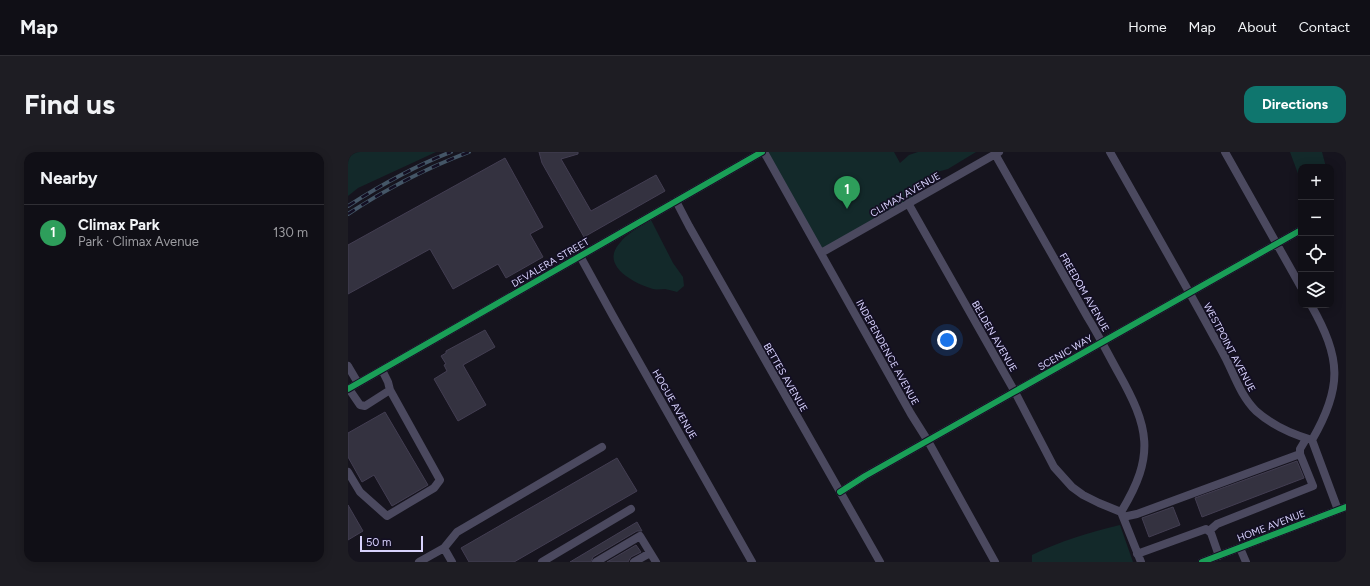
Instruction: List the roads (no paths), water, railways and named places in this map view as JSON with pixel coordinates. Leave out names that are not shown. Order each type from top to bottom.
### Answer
[{"type":"street","name":"DEVALERA STREET","points":[[348,389],[763,152]]},
{"type":"street","name":"INDEPENDENCE AVENUE","points":[[763,152],[821,252],[911,414],[928,441],[995,562]]},
{"type":"street","name":"WESTPOINT AVENUE","points":[[1110,152],[1190,293],[1226,359],[1237,383],[1250,404],[1278,428],[1309,440]]},
{"type":"street","points":[[1225,152],[1298,282]]},
{"type":"street","name":"CLIMAX AVENUE","points":[[821,252],[997,153]]},
{"type":"street","name":"FREEDOM AVENUE","points":[[997,153],[1088,318],[1103,342],[1137,407],[1144,433],[1144,459],[1140,476],[1122,514]]},
{"type":"street","name":"BETTES AVENUE","points":[[676,201],[880,562]]},
{"type":"street","name":"BELDEN AVENUE","points":[[908,203],[1015,392],[1047,456],[1062,477],[1072,487],[1099,504],[1122,514]]},
{"type":"street","name":"SCENIC WAY","points":[[840,492],[1298,232]]},
{"type":"street","name":"HOGUE AVENUE","points":[[580,256],[752,562]]},
{"type":"street","points":[[1313,308],[1322,325],[1332,350],[1334,378],[1328,411],[1309,440],[1300,449],[1300,454],[1313,486]]},
{"type":"street","points":[[348,366],[358,383]]},
{"type":"street","points":[[348,472],[360,492],[387,516],[434,488],[440,480],[390,390],[382,370]]},
{"type":"street","points":[[348,389],[360,404],[365,406],[390,390]]},
{"type":"street","points":[[1309,440],[1327,481],[1344,508]]},
{"type":"street","points":[[420,562],[444,548],[457,532],[602,447]]},
{"type":"street","points":[[1141,562],[1122,514],[1137,514],[1300,454]]},
{"type":"street","points":[[1209,531],[1217,524],[1327,481]]},
{"type":"street","name":"HOME AVENUE","points":[[1206,561],[1344,508]]},
{"type":"street","points":[[542,562],[631,509]]},
{"type":"street","points":[[1137,554],[1206,529],[1212,533],[1219,556]]},
{"type":"street","points":[[596,562],[640,536],[656,562]]},
{"type":"street","points":[[444,548],[452,562]]},
{"type":"street","points":[[1240,548],[1246,562]]},
{"type":"street","points":[[634,562],[650,553]]},
{"type":"railway","points":[[348,206],[398,176],[451,152]]},
{"type":"railway","points":[[348,214],[407,180],[469,152]]},
{"type":"place","name":"Climax Park","points":[[847,209]]}]
